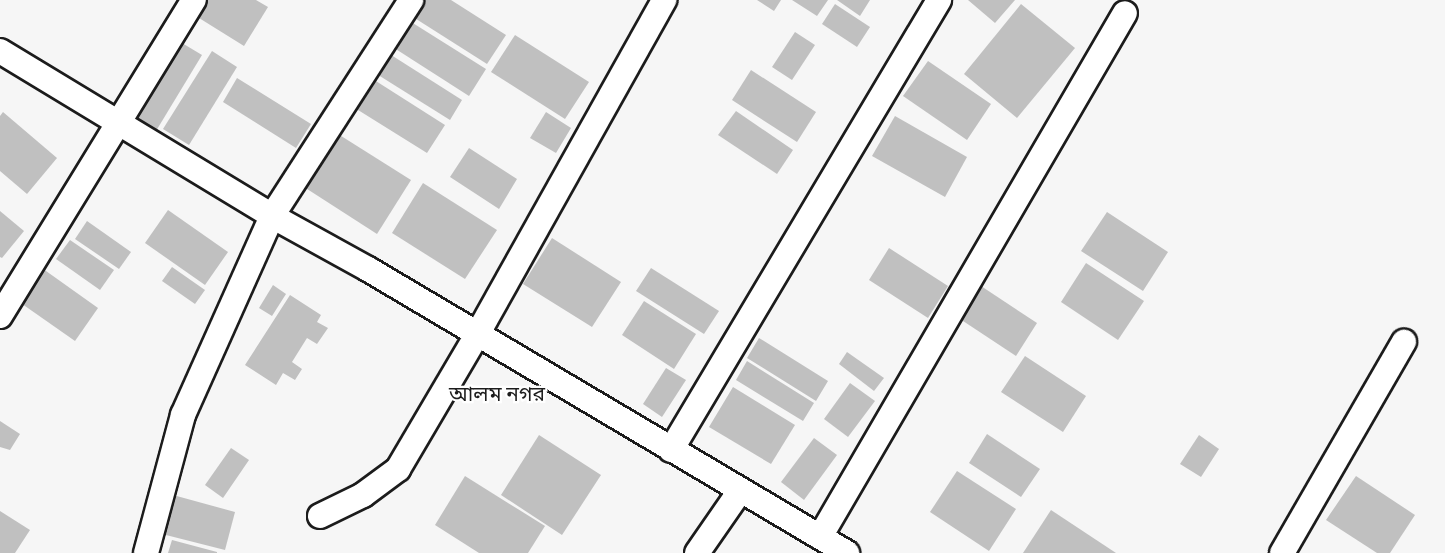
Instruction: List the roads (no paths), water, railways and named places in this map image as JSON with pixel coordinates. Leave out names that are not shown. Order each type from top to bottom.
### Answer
[{"type":"street","points":[[0,316],[194,0]]},
{"type":"street","points":[[146,553],[183,414],[272,216],[411,0]]},
{"type":"street","points":[[320,516],[363,495],[398,469],[477,335],[664,0]]},
{"type":"street","points":[[671,450],[939,0]]},
{"type":"street","points":[[820,537],[1125,13]]},
{"type":"street","points":[[0,51],[119,121],[272,216],[368,269],[847,553]]},
{"type":"street","points":[[1282,553],[1404,342]]},
{"type":"street","points":[[697,553],[741,491]]},
{"type":"district","name":"আলম নগর","points":[[497,394]]}]
